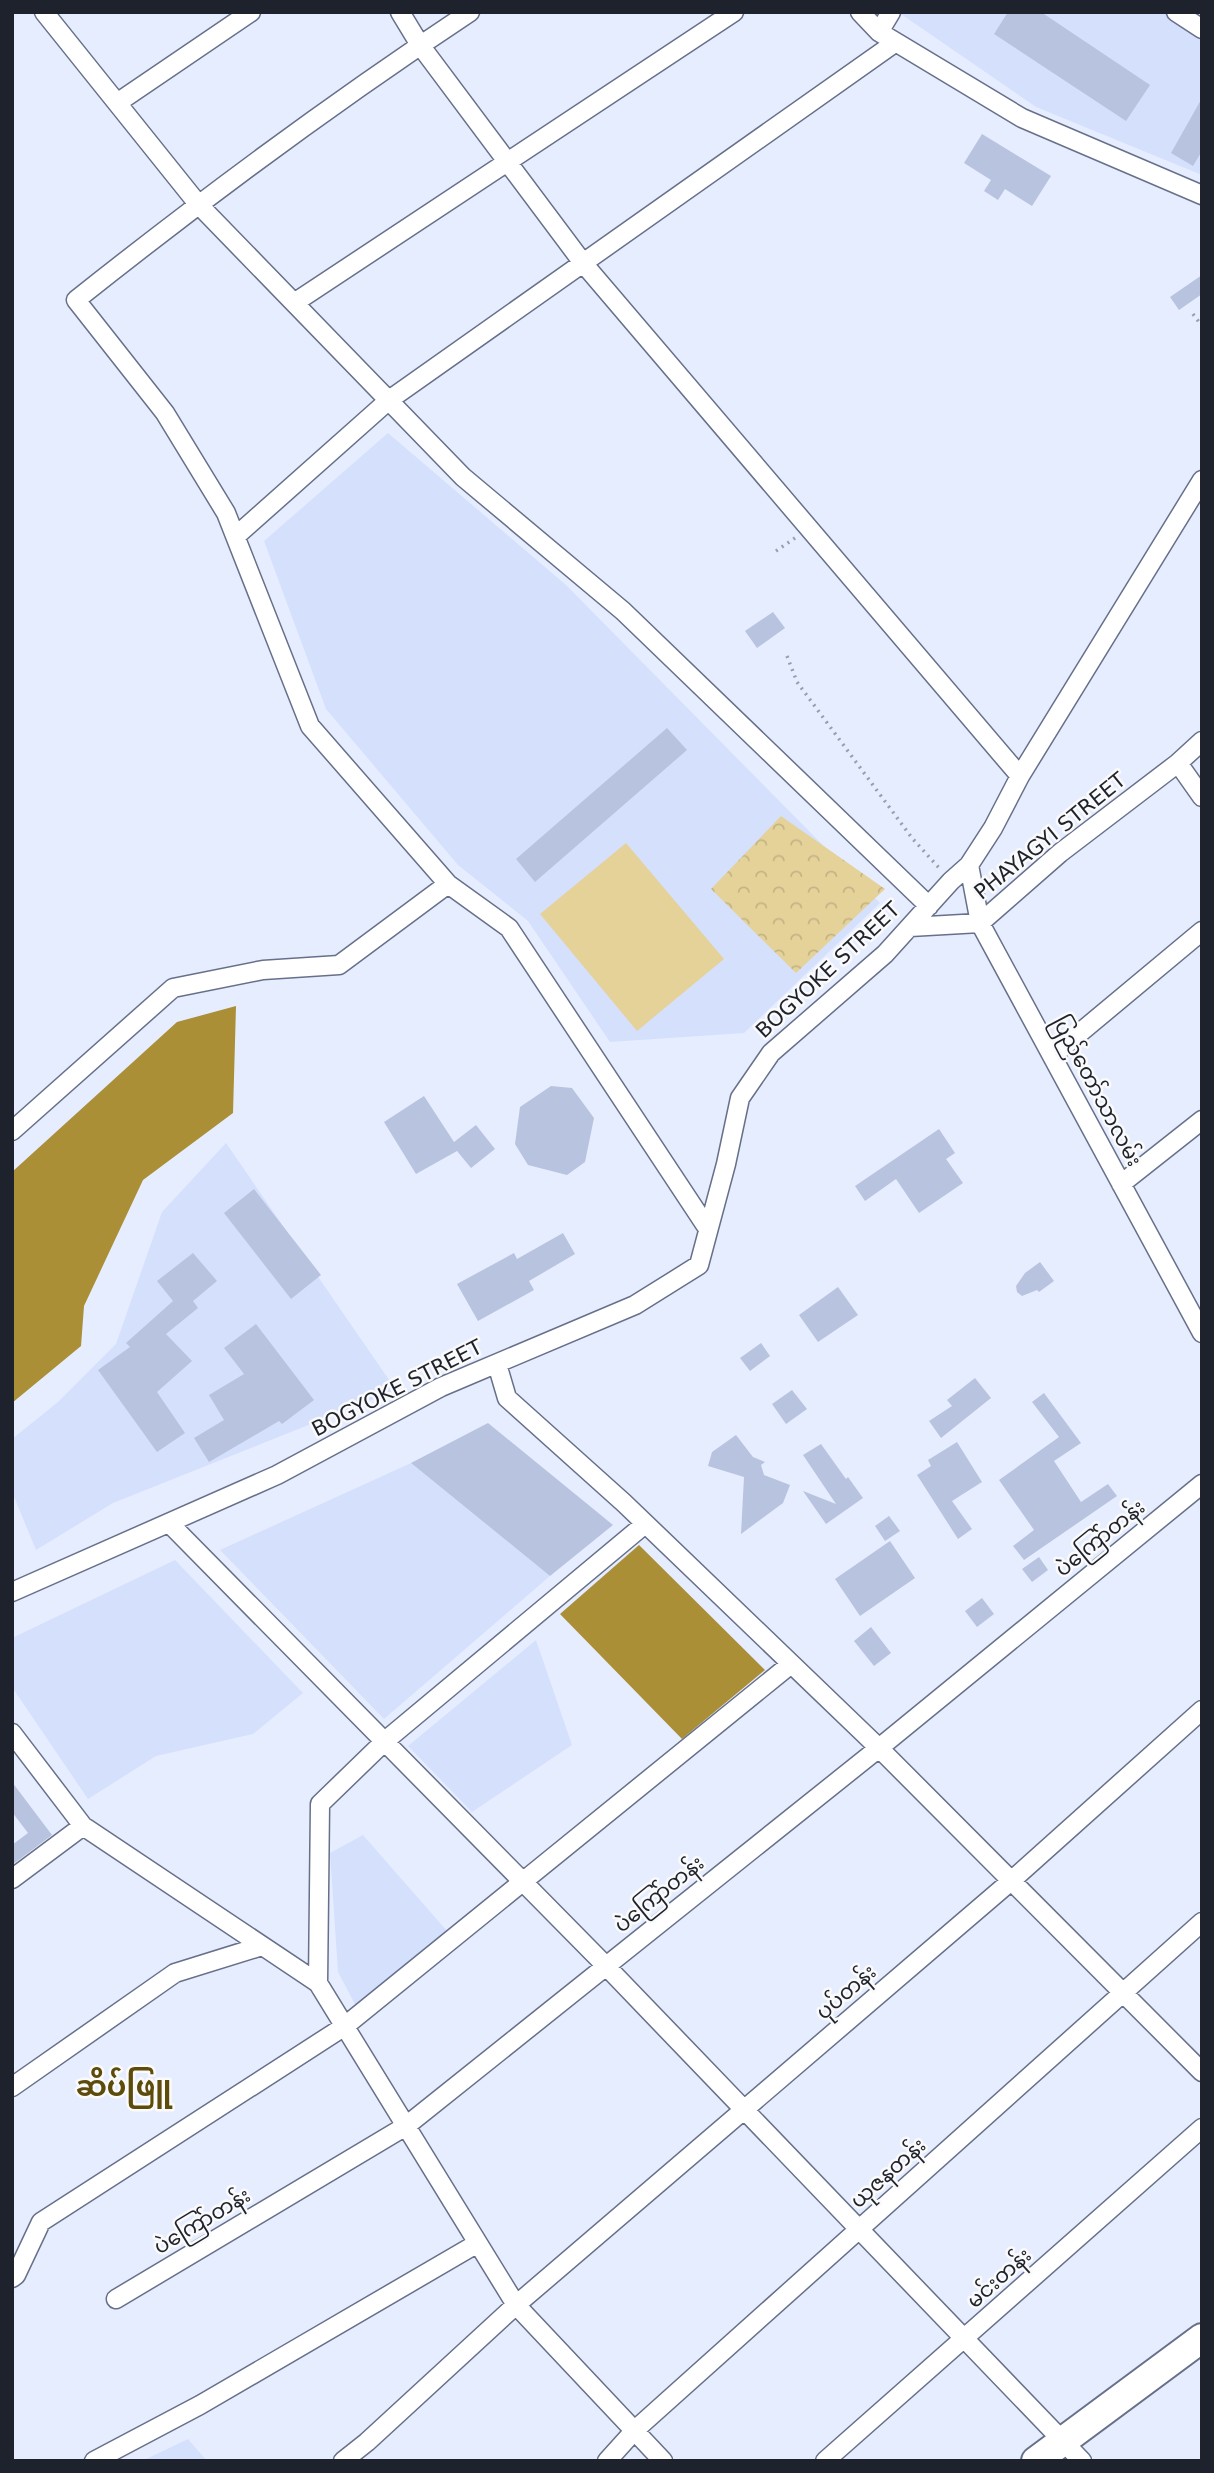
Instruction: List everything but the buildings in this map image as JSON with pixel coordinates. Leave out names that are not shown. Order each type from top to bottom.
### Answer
[{"type":"main road","points":[[1036,2461],[1202,2338]]},
{"type":"street","points":[[44,12],[198,204],[463,477],[623,611],[929,906]]},
{"type":"street","points":[[400,12],[420,45],[583,263],[1020,776]]},
{"type":"street","points":[[470,12],[198,204],[76,300],[165,413],[226,513],[310,726],[448,884],[509,928],[708,1229]]},
{"type":"street","points":[[295,303],[734,12]]},
{"type":"street","points":[[860,12],[879,32],[1022,118],[1202,195]]},
{"type":"street","points":[[879,32],[891,12]]},
{"type":"street","points":[[1176,12],[1202,29]]},
{"type":"street","points":[[117,103],[239,16]]},
{"type":"street","points":[[236,536],[388,400],[896,42]]},
{"type":"street","name":"BOGYOKE STREET","points":[[12,1592],[277,1475],[441,1387],[635,1305],[699,1265],[740,1098],[771,1053],[886,954],[951,881],[969,865],[993,828],[1020,776],[1202,480]]},
{"type":"street","name":"PHAYAGYI STREET","points":[[910,927],[981,922],[1060,853],[1178,763],[1202,741]]},
{"type":"street","points":[[1178,763],[1202,797]]},
{"type":"street","name":"ပြည်တော်သာလမ်း","points":[[969,865],[981,922],[1121,1184],[1196,1307],[1202,1333]]},
{"type":"street","points":[[12,1130],[173,988],[264,970],[339,965],[448,884]]},
{"type":"street","points":[[1052,1056],[1202,931]]},
{"type":"street","points":[[1121,1184],[1202,1120]]},
{"type":"street","points":[[497,1364],[507,1398],[645,1524],[879,1748],[1202,2072]]},
{"type":"street","name":"ပဲကြော်တန်း","points":[[116,2298],[406,2126],[879,1748],[1202,1484]]},
{"type":"street","points":[[169,1523],[606,1966],[1082,2461]]},
{"type":"street","points":[[318,1983],[320,1804],[385,1741],[645,1524]]},
{"type":"street","points":[[12,2278],[16,2275],[41,2222],[345,2026],[791,1664]]},
{"type":"street","name":"ပုပ်တန်း","points":[[343,2461],[516,2305],[1011,1881],[1202,1710]]},
{"type":"street","points":[[12,1733],[83,1826],[318,1983],[516,2305],[663,2461]]},
{"type":"street","points":[[12,1879],[83,1826]]},
{"type":"street","name":"ယုဇနတန်း","points":[[607,2461],[635,2430],[1202,1922]]},
{"type":"street","points":[[12,2087],[175,1972],[262,1946]]},
{"type":"street","name":"မင်းတန်း","points":[[825,2461],[1202,2128]]},
{"type":"street","points":[[94,2461],[200,2405],[478,2243]]},
{"type":"path","points":[[1193,314],[1202,327]]},
{"type":"path","points":[[787,656],[797,682],[912,838],[951,881]]},
{"type":"shaded area","points":[[898,12],[1202,12],[1202,175],[1036,107]]},
{"type":"shaded area","points":[[388,433],[566,585],[880,903],[744,1033],[610,1042],[528,921],[458,865],[326,709],[264,541]]},
{"type":"shaded area","points":[[236,1006],[233,1113],[143,1180],[84,1306],[81,1346],[12,1403],[12,1172],[177,1022]]},
{"type":"shaded area","points":[[226,1143],[396,1390],[113,1503],[36,1550],[12,1492],[12,1439],[58,1402],[116,1344],[162,1212]]},
{"type":"shaded area","points":[[411,1463],[550,1576],[384,1719],[220,1550]]},
{"type":"shaded area","points":[[639,1545],[765,1670],[682,1739],[560,1614]]},
{"type":"shaded area","points":[[175,1560],[303,1693],[253,1734],[156,1756],[88,1799],[12,1687],[12,1638]]},
{"type":"shaded area","points":[[536,1640],[572,1745],[472,1812],[408,1746]]},
{"type":"shaded area","points":[[363,1835],[447,1931],[357,2008],[338,1972],[330,1853]]},
{"type":"shaded area","points":[[188,2439],[207,2461],[142,2461]]},
{"type":"green space","points":[[781,816],[885,889],[796,973],[711,889]]},
{"type":"green space","points":[[626,843],[724,959],[637,1031],[540,914]]},
{"type":"district","name":"ဆိပ်ဖြူ","points":[[124,2086]]}]
